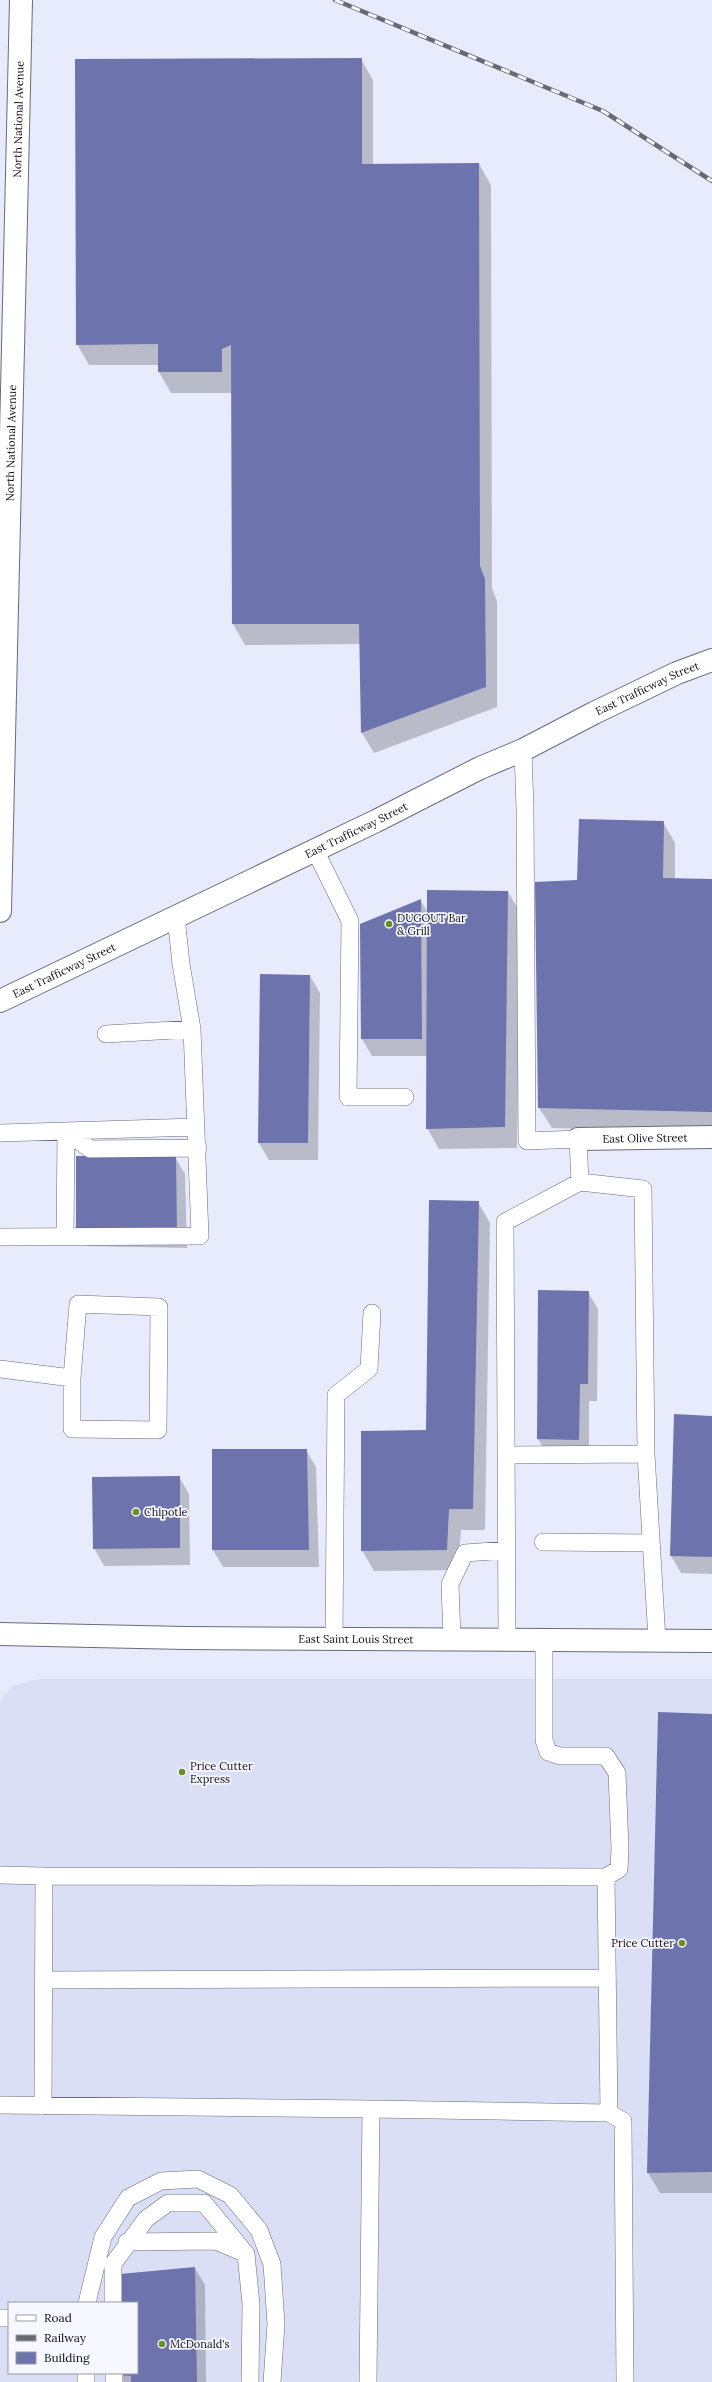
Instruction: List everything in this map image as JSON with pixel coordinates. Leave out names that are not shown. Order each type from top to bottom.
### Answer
[{"type":"main road","name":"North National Avenue","points":[[0,911],[21,0]]},
{"type":"main road","name":"East Trafficway Street","points":[[0,1001],[315,850],[480,768],[522,750],[594,713],[677,674],[712,660]]},
{"type":"main road","name":"East Olive Street","points":[[578,1139],[712,1137]]},
{"type":"main road","name":"East Saint Louis Street","points":[[0,1634],[334,1639],[452,1638],[712,1641]]},
{"type":"lane","points":[[522,750],[526,815],[527,1141],[578,1139],[580,1182]]},
{"type":"lane","points":[[315,850],[350,921],[348,1097],[406,1097]]},
{"type":"lane","points":[[0,1237],[200,1236],[198,1148],[192,1029],[181,964],[176,917]]},
{"type":"lane","points":[[106,1034],[192,1029]]},
{"type":"lane","points":[[0,1133],[196,1127]]},
{"type":"lane","points":[[66,1132],[90,1149],[198,1148]]},
{"type":"lane","points":[[65,1237],[66,1132]]},
{"type":"lane","points":[[507,1639],[505,1222],[580,1182],[642,1189],[646,1454],[650,1543],[657,1640]]},
{"type":"lane","points":[[78,1304],[158,1307],[158,1430],[72,1429],[72,1378],[78,1304]]},
{"type":"lane","points":[[334,1639],[336,1395],[369,1369],[372,1313]]},
{"type":"lane","points":[[0,1369],[72,1378]]},
{"type":"lane","points":[[507,1455],[646,1454]]},
{"type":"lane","points":[[543,1542],[650,1543]]},
{"type":"lane","points":[[452,1638],[450,1584],[466,1552],[507,1550]]},
{"type":"lane","points":[[0,1875],[606,1877],[619,1869],[620,1848],[617,1773],[606,1756],[560,1756],[548,1752],[544,1740],[544,1639]]},
{"type":"lane","points":[[43,2106],[44,1876]]},
{"type":"lane","points":[[606,1877],[609,2113]]},
{"type":"lane","points":[[44,1980],[607,1978]]},
{"type":"lane","points":[[0,2105],[609,2113],[623,2121],[625,2382]]},
{"type":"lane","points":[[368,2382],[371,2109]]},
{"type":"lane","points":[[87,2302],[103,2236],[128,2198],[161,2181],[198,2179],[230,2195],[259,2230],[272,2264],[276,2324],[272,2382]]},
{"type":"lane","points":[[114,2302],[113,2264],[127,2242],[146,2219],[168,2203],[204,2202],[246,2254],[251,2304],[250,2382]]},
{"type":"lane","points":[[127,2242],[216,2241],[246,2254]]},
{"type":"shaded area","points":[[37,1679],[712,1679],[712,2382],[0,2382],[1,1699],[13,1686]]},
{"type":"building","points":[[362,58],[362,164],[479,163],[480,566],[485,579],[486,687],[361,733],[359,624],[232,624],[231,345],[222,349],[222,372],[158,372],[158,344],[76,345],[75,59]]},
{"type":"building","points":[[579,819],[664,821],[663,878],[712,879],[712,1112],[538,1108],[535,882],[577,880]]},
{"type":"building","points":[[427,890],[508,891],[505,1127],[426,1129]]},
{"type":"building","points":[[421,899],[422,1039],[361,1039],[360,924]]},
{"type":"building","points":[[260,974],[310,975],[308,1143],[258,1143]]},
{"type":"building","points":[[76,1156],[176,1156],[177,1231],[76,1229]]},
{"type":"building","points":[[429,1200],[479,1201],[473,1509],[449,1509],[447,1550],[361,1551],[361,1431],[426,1430]]},
{"type":"building","points":[[538,1290],[589,1291],[588,1384],[580,1384],[579,1440],[537,1439]]},
{"type":"building","points":[[674,1414],[712,1416],[712,1557],[670,1556]]},
{"type":"building","points":[[212,1449],[307,1449],[309,1550],[212,1550]]},
{"type":"building","name":"Chipotle","points":[[180,1476],[180,1548],[93,1549],[92,1477]]},
{"type":"building","name":"Price Cutter","points":[[658,1712],[712,1714],[712,2172],[647,2173]]},
{"type":"building","points":[[195,2267],[197,2382],[131,2382],[131,2376],[118,2375],[138,2374],[138,2302],[119,2302],[120,2274]]},
{"type":"railway","points":[[335,0],[603,111],[712,181]]},
{"type":"place","name":"DUGOUT Bar & Grill","points":[[389,924]]},
{"type":"place","name":"Chipotle","points":[[136,1512]]},
{"type":"place","name":"Price Cutter Express","points":[[182,1772]]},
{"type":"place","name":"Price Cutter","points":[[682,1943]]},
{"type":"place","name":"McDonald's","points":[[162,2344]]}]
